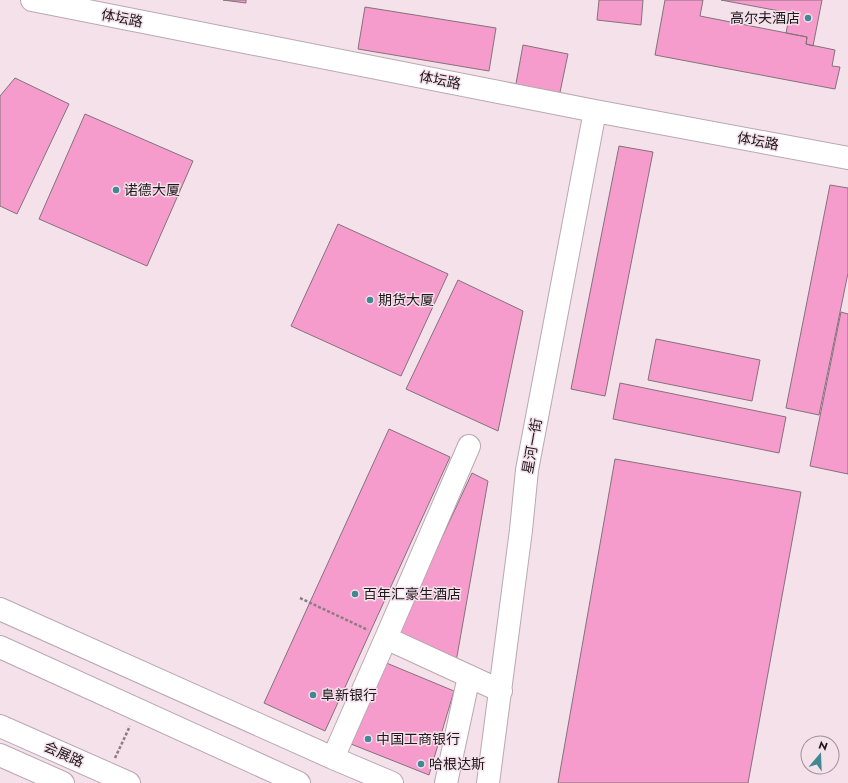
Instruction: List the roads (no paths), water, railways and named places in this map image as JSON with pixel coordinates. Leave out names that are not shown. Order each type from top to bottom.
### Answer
[{"type":"street","name":"体坛路","points":[[32,0],[595,111],[848,158]]},
{"type":"street","name":"星河一街","points":[[488,783],[501,691],[527,470],[595,111]]},
{"type":"street","points":[[333,758],[469,446]]},
{"type":"street","points":[[0,609],[392,783]]},
{"type":"street","points":[[386,638],[501,691]]},
{"type":"street","points":[[0,647],[299,783]]},
{"type":"street","points":[[446,783],[469,676]]},
{"type":"street","name":"会展路","points":[[0,726],[129,783]]},
{"type":"street","name":"会展路","points":[[0,755],[63,783]]},
{"type":"place","name":"高尔夫酒店","points":[[808,18]]},
{"type":"place","name":"诺德大厦","points":[[116,190]]},
{"type":"place","name":"期货大厦","points":[[370,300]]},
{"type":"place","name":"百年汇豪生酒店","points":[[355,594]]},
{"type":"place","name":"阜新银行","points":[[313,695]]},
{"type":"place","name":"中国工商银行","points":[[368,739]]},
{"type":"place","name":"哈根达斯","points":[[421,764]]}]
